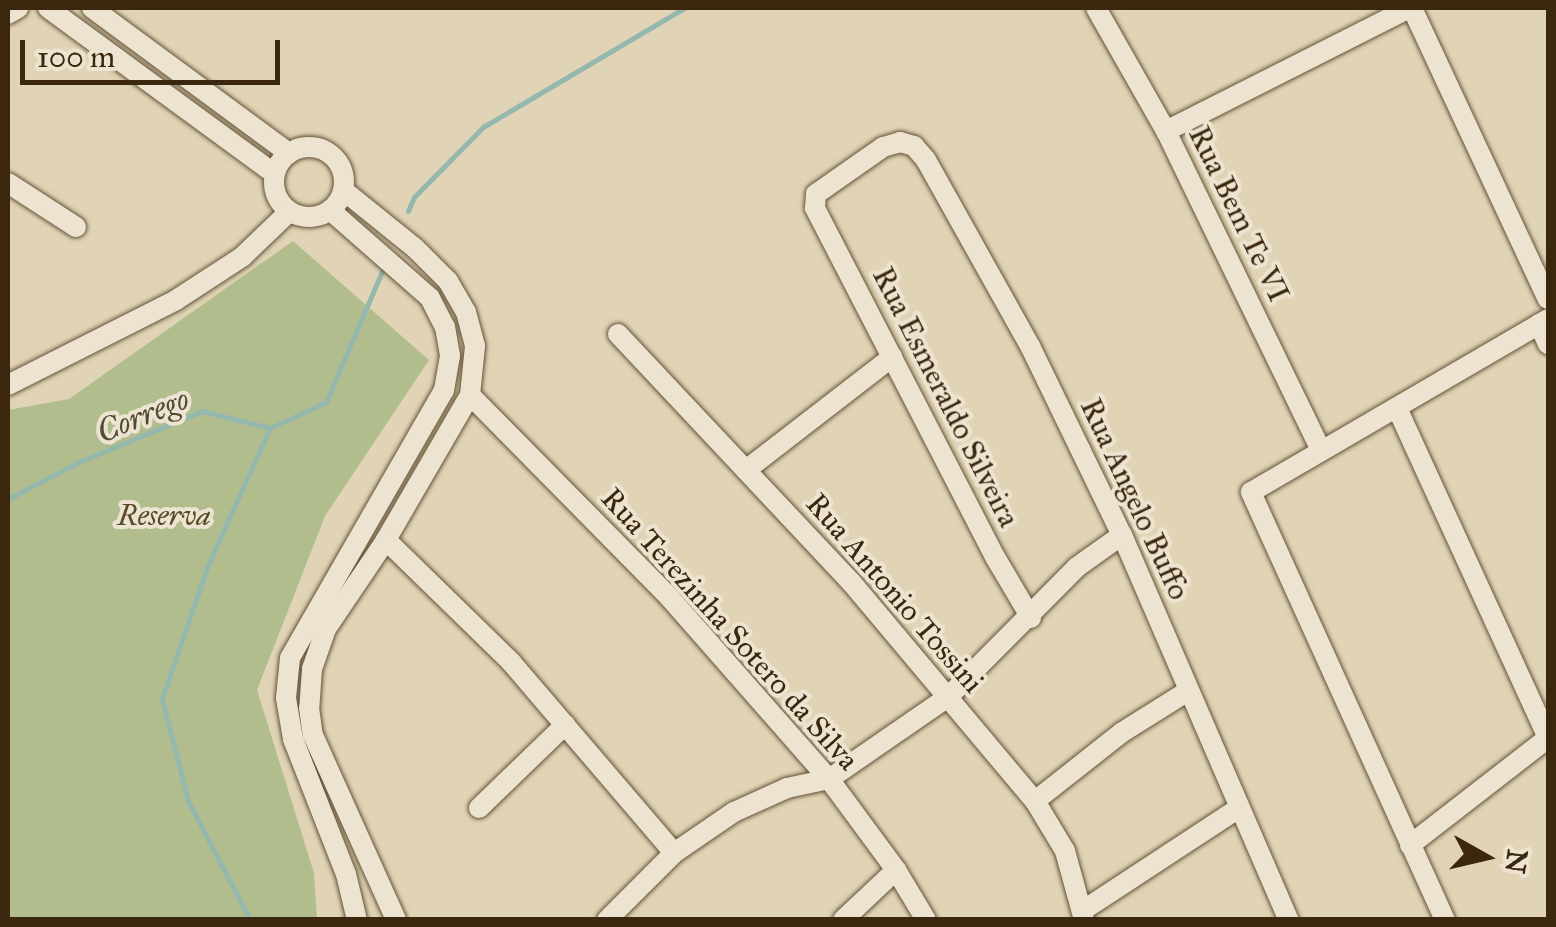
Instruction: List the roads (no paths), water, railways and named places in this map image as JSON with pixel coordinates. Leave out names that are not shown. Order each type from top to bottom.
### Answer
[{"type":"street","points":[[8,14],[18,8]]},
{"type":"street","points":[[48,8],[275,174]]},
{"type":"street","points":[[92,8],[289,154]]},
{"type":"street","name":"Rua Bem Te VI","points":[[1096,8],[1166,130],[1321,450]]},
{"type":"street","points":[[1166,130],[1411,8],[1548,299]]},
{"type":"street","name":"Rua Angelo Buffo","points":[[813,200],[883,147],[900,142],[914,146],[926,160],[1032,348],[1122,535],[1289,920]]},
{"type":"street","points":[[312,147],[334,157],[344,178],[344,190],[330,210],[310,218],[289,212],[276,195],[275,174],[289,154],[312,147]]},
{"type":"street","points":[[9,188],[76,228]]},
{"type":"street","points":[[344,190],[415,248],[448,281],[466,312],[475,346],[470,395],[386,540],[326,628],[312,670],[309,708],[324,763],[396,920]]},
{"type":"street","name":"Rua Esmeraldo Silveira","points":[[813,200],[1031,618]]},
{"type":"street","points":[[330,210],[430,298],[445,327],[450,356],[444,390],[290,658],[286,698],[292,739],[346,874],[357,920]]},
{"type":"street","points":[[8,385],[176,300],[242,257],[289,212]]},
{"type":"street","points":[[1444,920],[1251,492],[1544,321],[1548,344]]},
{"type":"street","name":"Rua Antonio Tossini","points":[[618,334],[851,582],[1035,801],[1065,851],[1083,915]]},
{"type":"street","points":[[746,470],[892,357]]},
{"type":"street","name":"Rua Terezinha Sotero da Silva","points":[[470,395],[668,597],[829,779],[896,870],[926,920]]},
{"type":"street","points":[[1396,408],[1548,738],[1410,845]]},
{"type":"street","points":[[607,920],[674,853],[734,812],[787,788],[829,779],[948,697],[1031,618],[1077,567],[1122,535]]},
{"type":"street","points":[[386,540],[511,662],[674,853]]},
{"type":"street","points":[[1035,801],[1121,733],[1188,691]]},
{"type":"street","points":[[479,808],[565,726]]},
{"type":"street","points":[[1083,915],[1239,808]]},
{"type":"street","points":[[842,920],[896,870]]},
{"type":"waterway","name":"Corrego","points":[[408,211],[414,197],[483,127],[684,8]]},
{"type":"waterway","name":"Corrego","points":[[8,499],[79,462],[202,411],[270,428],[326,402],[384,267]]},
{"type":"waterway","points":[[250,920],[188,801],[162,698],[208,565],[270,428]]},
{"type":"park label","name":"Reserva","points":[[164,515]]}]
